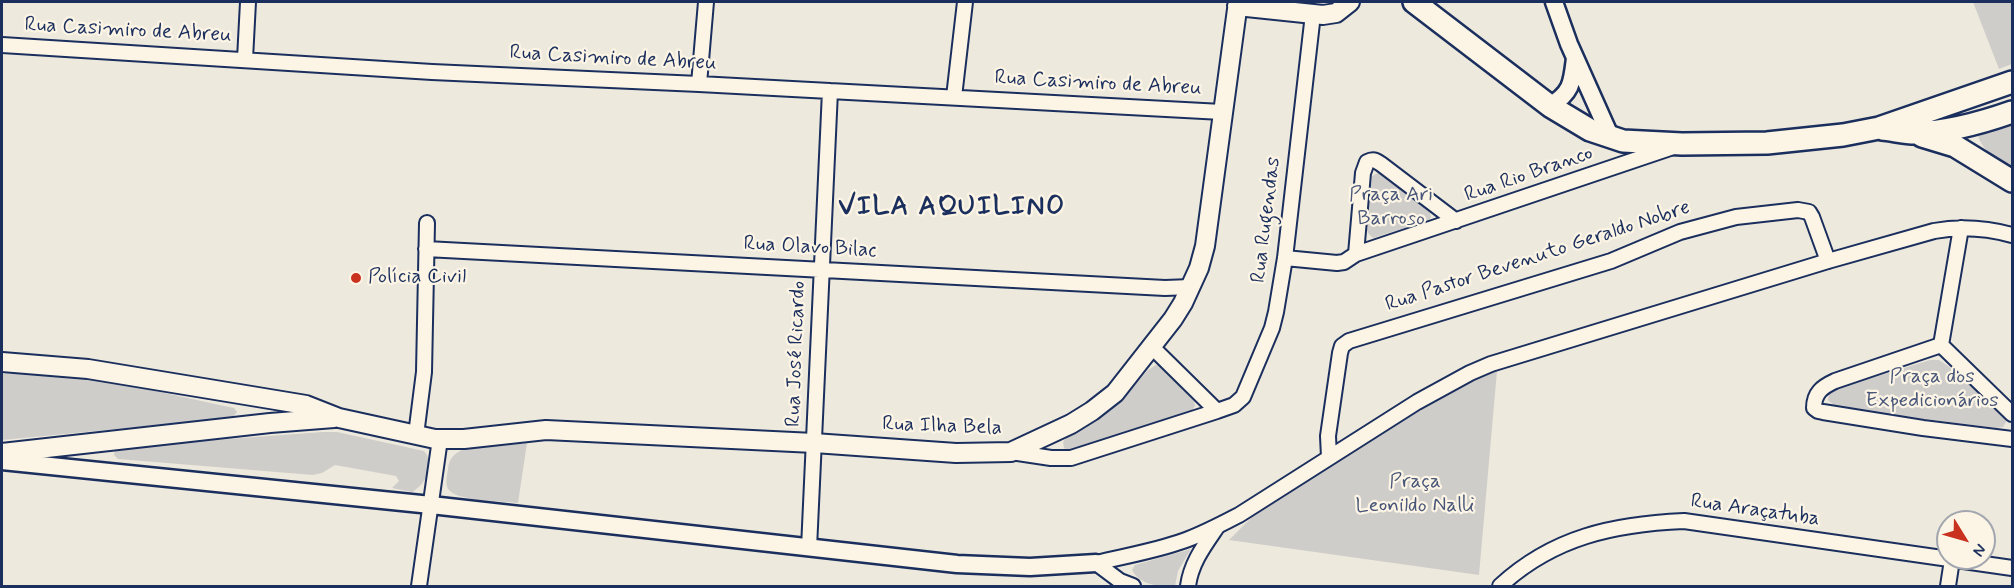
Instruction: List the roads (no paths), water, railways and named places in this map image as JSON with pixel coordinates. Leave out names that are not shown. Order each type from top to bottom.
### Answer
[{"type":"main road","points":[[1238,4],[1323,15],[1335,12],[1350,2]]},
{"type":"main road","points":[[1414,2],[1550,106],[1572,120],[1611,138],[1630,142],[1767,143],[1821,138],[1879,128],[2013,82]]},
{"type":"main road","name":"Rua Ilha Bela","points":[[339,418],[440,439],[464,439],[546,430],[814,443],[956,453],[1011,452],[1071,424],[1115,393],[1173,319],[1191,287],[1205,246],[1238,4]]},
{"type":"main road","points":[[1981,161],[1973,148],[1967,127],[1971,107],[1982,92]]},
{"type":"main road","points":[[1913,133],[1967,127],[2008,114]]},
{"type":"main road","points":[[1879,128],[1913,133],[1955,146],[2013,180]]},
{"type":"main road","points":[[2,362],[140,376],[306,405],[339,418]]},
{"type":"main road","points":[[2,453],[270,423],[339,418]]},
{"type":"street","points":[[244,59],[248,2]]},
{"type":"street","points":[[699,84],[706,2]]},
{"type":"street","points":[[954,97],[965,2]]},
{"type":"street","points":[[1554,2],[1575,57],[1611,138]]},
{"type":"street","name":"Rua Rugendas","points":[[1011,452],[1051,458],[1071,458],[1234,405],[1243,397],[1272,328],[1276,312],[1285,258],[1313,14]]},
{"type":"street","name":"Rua Casimiro de Abreu","points":[[2,45],[432,72],[1222,112]]},
{"type":"street","points":[[1550,106],[1565,95],[1570,88],[1575,57]]},
{"type":"street","name":"Rua José Ricardo","points":[[809,548],[830,91]]},
{"type":"street","name":"Rua Rio Branco","points":[[1285,258],[1344,262],[1356,254],[1682,144]]},
{"type":"street","points":[[1356,254],[1363,173],[1367,162],[1371,160],[1381,164],[1456,221]]},
{"type":"street","name":"Rua Pastor Bevenuto Geraldo Nobre","points":[[1329,457],[1328,436],[1340,353],[1342,346],[1349,341],[1611,261],[1680,232],[1736,216],[1798,210],[1809,212],[1828,261]]},
{"type":"street","points":[[417,435],[424,372],[428,223]]},
{"type":"street","points":[[1941,345],[1961,228]]},
{"type":"street","points":[[2,461],[431,505],[957,564],[1030,567],[1096,563],[1184,541],[1239,515],[1418,402],[1481,368],[1828,261],[1934,231],[1961,228],[1990,229],[2013,235]]},
{"type":"street","name":"Rua Olavo Bilac","points":[[426,249],[1131,286],[1191,287]]},
{"type":"street","points":[[1941,345],[2013,414]]},
{"type":"street","points":[[1941,345],[1823,386],[1815,397],[1815,408],[1818,411],[1901,424],[2013,439]]},
{"type":"street","points":[[1152,347],[1217,411]]},
{"type":"street","points":[[419,586],[440,439]]},
{"type":"street","name":"Rua Araçatuba","points":[[1502,584],[1545,553],[1574,540],[1644,523],[1684,521],[1936,558]]},
{"type":"street","points":[[1188,586],[1191,569],[1198,554],[1217,526]]},
{"type":"street","points":[[1096,563],[1125,585]]},
{"type":"street","name":"Rua Araçatuba","points":[[1996,566],[2013,568]]},
{"type":"street","points":[[1948,586],[1950,570]]},
{"type":"place","name":"Polícia Civil","points":[[356,278]]},
{"type":"district","name":"VILA AQUILINO","points":[[952,208]]},
{"type":"park label","name":"Praça Ari Barroso","points":[[1391,208]]},
{"type":"park label","name":"Praça dos Expedicionários","points":[[1932,390]]},
{"type":"park label","name":"Praça Leonildo Nalli","points":[[1415,495]]}]
